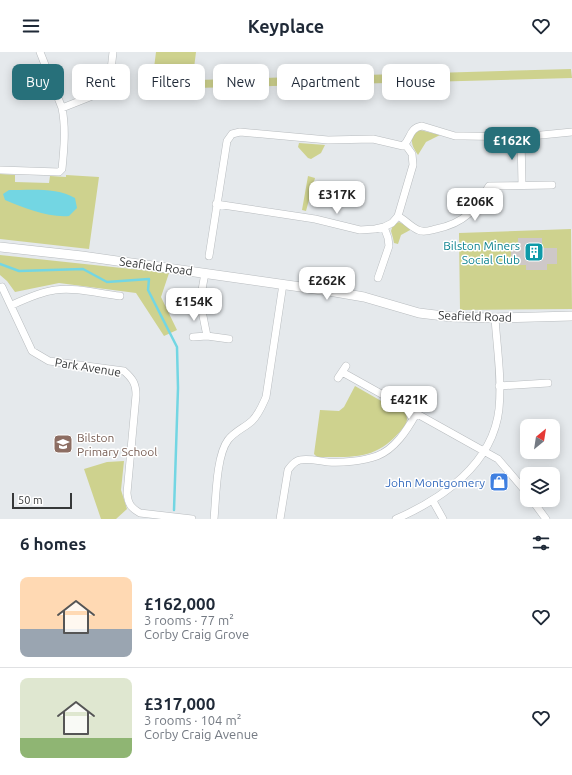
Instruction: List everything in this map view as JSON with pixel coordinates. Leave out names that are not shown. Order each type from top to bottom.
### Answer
[{"type":"street","points":[[0,170],[61,171],[65,132],[62,108],[40,52]]},
{"type":"street","points":[[62,108],[109,88],[113,52]]},
{"type":"street","points":[[209,256],[227,141],[232,134],[240,132],[328,140],[373,139],[400,146],[405,144],[412,130],[422,126],[456,136],[521,137],[572,132]]},
{"type":"street","points":[[521,137],[522,185]]},
{"type":"street","points":[[216,204],[315,219],[360,230],[384,227],[392,223],[398,216],[413,165],[412,154],[405,144]]},
{"type":"street","points":[[398,216],[418,230],[424,231],[450,226],[466,217],[474,209],[489,186],[552,185]]},
{"type":"street","points":[[378,278],[389,246],[384,227]]},
{"type":"street","name":"Seafield Road","points":[[0,248],[32,250],[284,284],[364,297],[419,313],[452,317],[496,318],[572,316]]},
{"type":"street","points":[[205,273],[200,301],[207,336]]},
{"type":"street","points":[[214,519],[221,456],[227,442],[235,432],[251,422],[260,411],[266,397],[284,284]]},
{"type":"street","name":"Park Avenue","points":[[2,287],[12,305],[32,351],[49,361],[124,371],[132,378],[136,385],[136,395],[127,494],[128,503],[140,513],[157,517]]},
{"type":"street","points":[[12,305],[29,297],[54,290],[120,296]]},
{"type":"street","points":[[396,519],[433,501],[460,480],[475,465],[485,451],[494,431],[499,410],[496,318]]},
{"type":"street","points":[[193,337],[207,336],[229,339]]},
{"type":"street","points":[[338,378],[344,369],[416,414],[498,459],[520,484]]},
{"type":"street","points":[[499,386],[548,383]]},
{"type":"street","points":[[280,519],[288,470],[293,464],[299,460],[330,462],[357,460],[377,456],[395,444],[407,429],[416,414]]},
{"type":"street","points":[[433,501],[443,519]]},
{"type":"street","points":[[537,507],[546,519]]},
{"type":"street","points":[[157,517],[192,519]]},
{"type":"green space","points":[[156,52],[196,52],[194,64],[154,64]]},
{"type":"green space","points":[[571,69],[572,78],[450,81],[450,73]]},
{"type":"green space","points":[[374,75],[382,75],[382,83],[374,83]]},
{"type":"green space","points":[[269,78],[277,78],[277,86],[269,86]]},
{"type":"green space","points":[[205,80],[213,80],[213,88],[205,88]]},
{"type":"green space","points":[[420,130],[440,135],[426,142],[418,155],[412,145],[412,138]]},
{"type":"green space","points":[[299,143],[325,145],[321,153],[311,159],[308,158],[298,147]]},
{"type":"green space","points":[[0,174],[15,175],[15,182],[49,183],[50,176],[66,177],[66,175],[99,177],[89,249],[0,239]]},
{"type":"green space","points":[[308,176],[315,178],[306,211],[302,210]]},
{"type":"green space","points":[[399,222],[412,229],[401,235],[398,244],[394,243],[391,231],[393,225]]},
{"type":"green space","points":[[571,229],[572,309],[460,310],[459,233]]},
{"type":"green space","points":[[0,255],[169,273],[161,297],[177,330],[164,336],[136,293],[59,283],[15,292],[7,281],[0,275]]},
{"type":"green space","points":[[355,386],[397,410],[401,409],[407,418],[405,425],[384,446],[375,451],[354,456],[317,457],[314,454],[320,410],[339,411],[344,407]]},
{"type":"green space","points":[[124,461],[121,490],[127,509],[116,519],[101,519],[84,469],[107,462]]},
{"type":"water","points":[[9,190],[43,190],[68,194],[75,198],[77,208],[69,216],[37,212],[5,200],[3,194]]},
{"type":"building","name":"Bilston Miners Social Club","points":[[518,238],[542,238],[542,248],[557,248],[557,264],[547,264],[547,270],[526,270],[526,265],[517,265],[517,257],[511,257],[511,244],[518,244]]},
{"type":"waterway","points":[[0,264],[19,271],[83,269],[107,282],[149,279],[148,290],[177,347],[178,388],[174,510]]},
{"type":"place","name":"Bilston Miners Social Club","points":[[534,252]]},
{"type":"place","name":"Bilston Primary School","points":[[63,444]]},
{"type":"place","name":"John Montgomery","points":[[499,482]]}]
